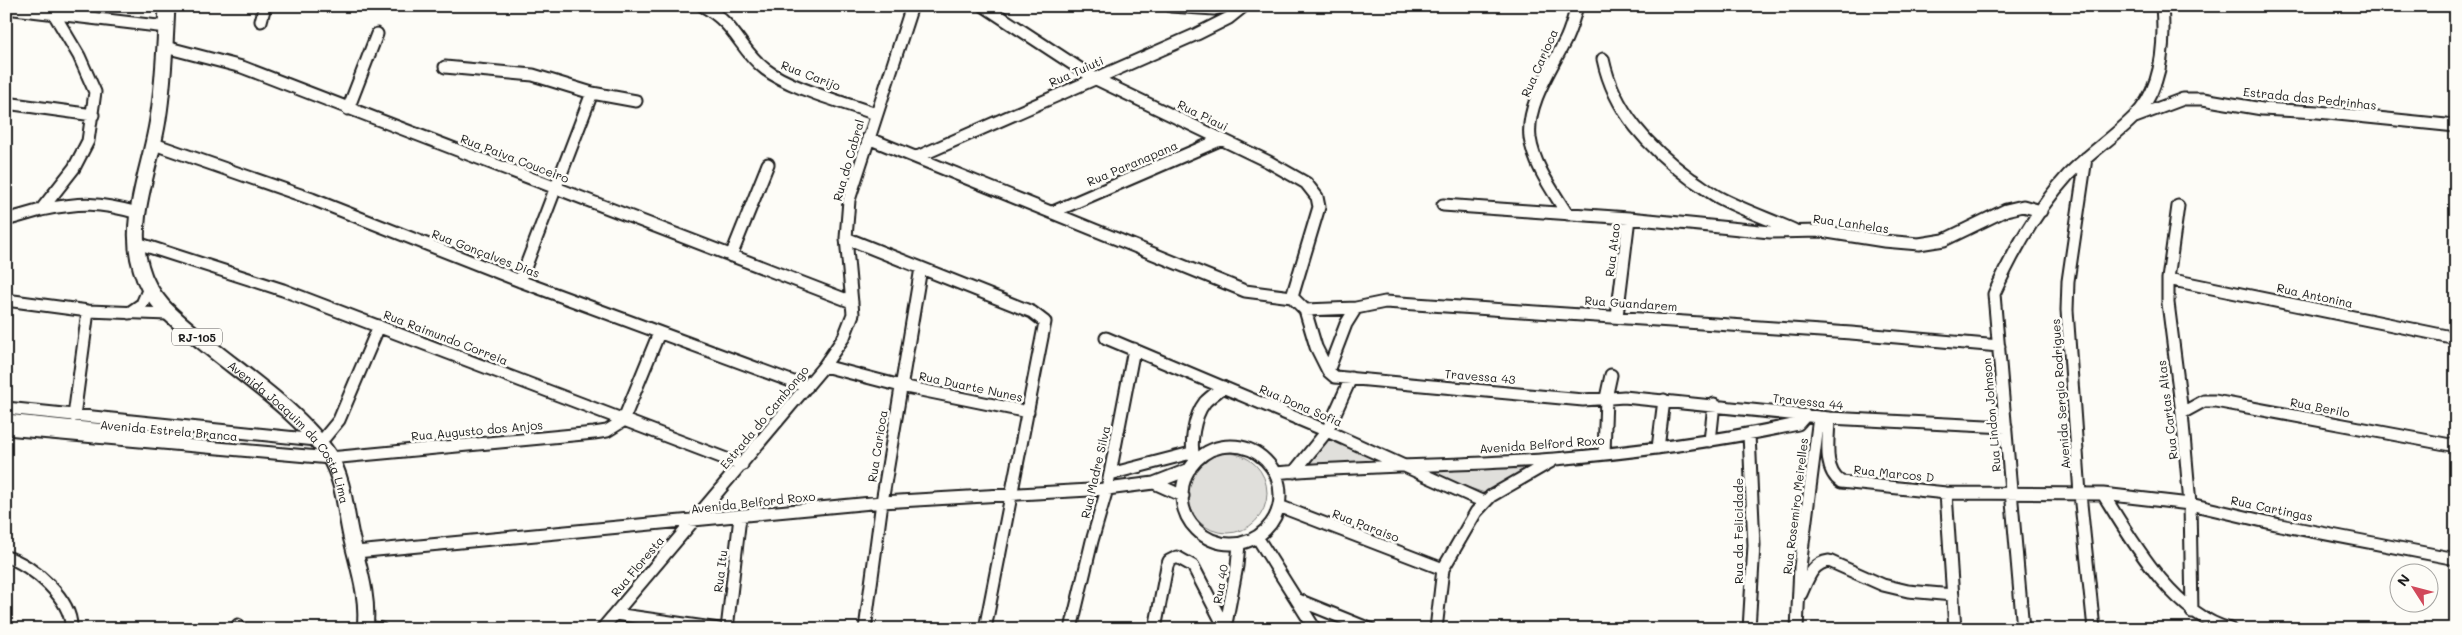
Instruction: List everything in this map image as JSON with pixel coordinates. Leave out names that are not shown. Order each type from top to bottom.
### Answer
[{"type":"main road","name":"Avenida Joaquim da Costa Lima","points":[[166,6],[162,98],[154,144],[138,213],[140,266],[150,288],[168,314],[285,410],[316,440],[330,458],[338,474],[356,552],[365,601],[365,628]]},
{"type":"street","points":[[261,21],[265,6]]},
{"type":"street","name":"Rua Carijo","points":[[703,6],[719,15],[729,24],[754,58],[775,77],[876,114]]},
{"type":"street","name":"Rua do Cabral","points":[[849,327],[852,302],[846,238],[849,200],[912,6]]},
{"type":"street","name":"Rua Piaui","points":[[984,6],[1094,78],[1222,139],[1306,183],[1317,197],[1319,207],[1292,297]]},
{"type":"street","points":[[1171,6],[1214,9],[1226,6]]},
{"type":"street","name":"Rua Tuiuti","points":[[917,156],[1197,34],[1229,18],[1244,6]]},
{"type":"street","name":"Rua Carioca","points":[[1567,214],[1537,162],[1530,138],[1532,113],[1538,96],[1567,36],[1578,6]]},
{"type":"street","points":[[2041,211],[2067,176],[2134,117],[2144,104],[2156,79],[2163,39],[2162,6]]},
{"type":"street","points":[[6,8],[166,27]]},
{"type":"street","points":[[41,210],[74,168],[88,141],[95,99],[92,83],[54,14]]},
{"type":"street","points":[[348,109],[377,34]]},
{"type":"street","name":"Rua Paiva Couceiro","points":[[165,47],[242,67],[852,302]]},
{"type":"street","points":[[1603,59],[1611,87],[1622,110],[1634,128],[1656,150],[1718,198],[1795,230]]},
{"type":"street","points":[[445,67],[526,74],[592,93],[636,101]]},
{"type":"street","points":[[520,281],[554,188],[592,93]]},
{"type":"street","name":"Estrada das Pedrinhas","points":[[2134,117],[2183,99],[2203,99],[2262,109],[2318,112],[2456,126]]},
{"type":"street","points":[[6,104],[93,115]]},
{"type":"street","points":[[868,138],[917,156],[1245,291],[1292,297],[1305,310],[1316,347],[1328,371],[1335,377],[1351,378],[1327,431],[1294,472]]},
{"type":"street","name":"Rua Paranapana","points":[[1053,212],[1222,139]]},
{"type":"street","name":"Rua Gonçalves Dias","points":[[154,144],[312,199],[520,281],[807,387]]},
{"type":"street","name":"Avenida Sergio Rodrigues","points":[[2086,158],[2068,281],[2067,310],[2080,494],[2094,629]]},
{"type":"street","points":[[731,256],[768,164]]},
{"type":"street","points":[[6,220],[71,204],[108,204],[138,213]]},
{"type":"street","name":"Rua Lanhelas","points":[[1443,206],[1629,218],[1770,232],[1820,231],[1884,242],[1919,244],[1944,240],[2006,210],[2022,206],[2041,211]]},
{"type":"street","name":"Rua Cartas Altas","points":[[2178,206],[2168,279],[2169,323],[2182,413],[2190,504],[2192,612]]},
{"type":"street","name":"Rua Lindon Johnson","points":[[2023,629],[1994,294],[2007,265],[2041,211]]},
{"type":"street","name":"Rua Atao","points":[[1617,316],[1629,218]]},
{"type":"street","points":[[846,238],[1032,312],[1042,319],[1045,324],[1028,412]]},
{"type":"street","name":"Rua Raimundo Correia","points":[[138,243],[283,290],[742,465]]},
{"type":"street","name":"Rua Carioca","points":[[866,629],[882,502],[922,268]]},
{"type":"street","name":"Rua Antonina","points":[[2168,279],[2456,338]]},
{"type":"street","points":[[129,313],[142,304],[150,288]]},
{"type":"street","points":[[6,300],[88,311],[168,314]]},
{"type":"street","name":"Rua Guandarem","points":[[1356,308],[1368,304],[1404,302],[1956,341],[1999,346]]},
{"type":"street","points":[[1305,310],[1356,308]]},
{"type":"street","points":[[1328,371],[1346,324],[1356,308]]},
{"type":"street","points":[[74,416],[88,311]]},
{"type":"street","points":[[316,440],[325,437],[339,420],[379,326]]},
{"type":"street","name":"Estrada do Cambongo","points":[[694,521],[824,366],[849,327]]},
{"type":"street","points":[[623,421],[659,333]]},
{"type":"street","name":"Rua Dona Sofia","points":[[1106,338],[1327,431],[1484,502]]},
{"type":"street","name":"Rua Madre Silva","points":[[1071,629],[1092,541],[1107,489],[1134,349]]},
{"type":"street","name":"Rua Duarte Nunes","points":[[824,366],[901,386],[1028,412],[985,629]]},
{"type":"street","points":[[1604,453],[1606,398],[1610,374]]},
{"type":"street","name":"Travessa 43","points":[[1351,378],[1583,400],[1606,398]]},
{"type":"street","points":[[1223,387],[1204,404],[1198,416],[1192,461],[1182,496],[1188,517],[1201,533],[1212,540],[1226,544],[1239,544],[1257,537],[1271,523],[1279,506],[1280,489],[1275,474]]},
{"type":"street","name":"Travessa 44","points":[[1606,398],[1616,396],[1714,404],[1824,417],[2006,427]]},
{"type":"street","points":[[1658,448],[1664,400]]},
{"type":"street","name":"Rua Berilo","points":[[2182,413],[2204,401],[2216,401],[2456,446]]},
{"type":"street","points":[[1710,441],[1714,404]]},
{"type":"street","name":"Avenida Estrela Branca","points":[[6,408],[316,440]]},
{"type":"street","name":"Avenida Belford Roxo","points":[[356,552],[882,502],[1012,496],[1107,489],[1154,483],[1214,449],[1228,446],[1243,447],[1262,457],[1275,474],[1555,459],[1658,448],[1750,434],[1798,424],[1806,415]]},
{"type":"street","name":"Rua Marcos D","points":[[1824,417],[1829,464],[1835,478],[1841,482],[1946,493],[2080,494]]},
{"type":"street","name":"Rua Rosemiro Meirelles","points":[[1797,629],[1800,567],[1824,417]]},
{"type":"street","points":[[6,420],[249,445]]},
{"type":"street","name":"Rua Augusto dos Anjos","points":[[330,458],[594,433],[607,431],[623,421]]},
{"type":"street","name":"Avenida Estrela Branca","points":[[6,429],[330,458]]},
{"type":"street","name":"Rua da Felicidade","points":[[1749,629],[1754,545],[1750,434]]},
{"type":"street","points":[[1436,629],[1443,569],[1452,551],[1484,502],[1505,486],[1555,459]]},
{"type":"street","points":[[1110,474],[1192,461]]},
{"type":"street","points":[[1154,483],[1182,496]]},
{"type":"street","points":[[1946,493],[1955,629]]},
{"type":"street","name":"Rua Cartingas","points":[[2080,494],[2103,494],[2190,504],[2280,525],[2456,558]]},
{"type":"street","points":[[2103,494],[2164,581],[2192,612],[2230,629]]},
{"type":"street","name":"Rua Paraiso","points":[[1279,506],[1443,569]]},
{"type":"street","name":"Rua Itu","points":[[727,629],[740,517]]},
{"type":"street","name":"Rua Floresta","points":[[602,629],[694,521]]},
{"type":"street","points":[[1257,537],[1315,629]]},
{"type":"street","name":"Rua 40","points":[[1225,629],[1237,566],[1239,544]]},
{"type":"street","points":[[6,557],[19,560],[32,569],[62,600],[69,611],[71,629]]},
{"type":"street","points":[[1155,629],[1167,566],[1173,558],[1187,561],[1193,566],[1225,629]]},
{"type":"street","points":[[1799,598],[1815,567],[1820,562],[1829,561],[1884,584],[1908,591],[1953,595]]},
{"type":"street","points":[[1296,599],[1370,629]]},
{"type":"street","points":[[615,614],[719,629]]},
{"type":"street","points":[[365,628],[381,629]]},
{"type":"shaded area","points":[[1326,437],[1406,467],[1305,466]]},
{"type":"shaded area","points":[[1227,453],[1242,456],[1255,465],[1264,478],[1267,493],[1264,508],[1255,521],[1242,530],[1227,533],[1212,530],[1199,521],[1190,508],[1187,493],[1190,478],[1199,465],[1212,456]]},
{"type":"shaded area","points":[[1406,467],[1530,469],[1485,493]]}]
